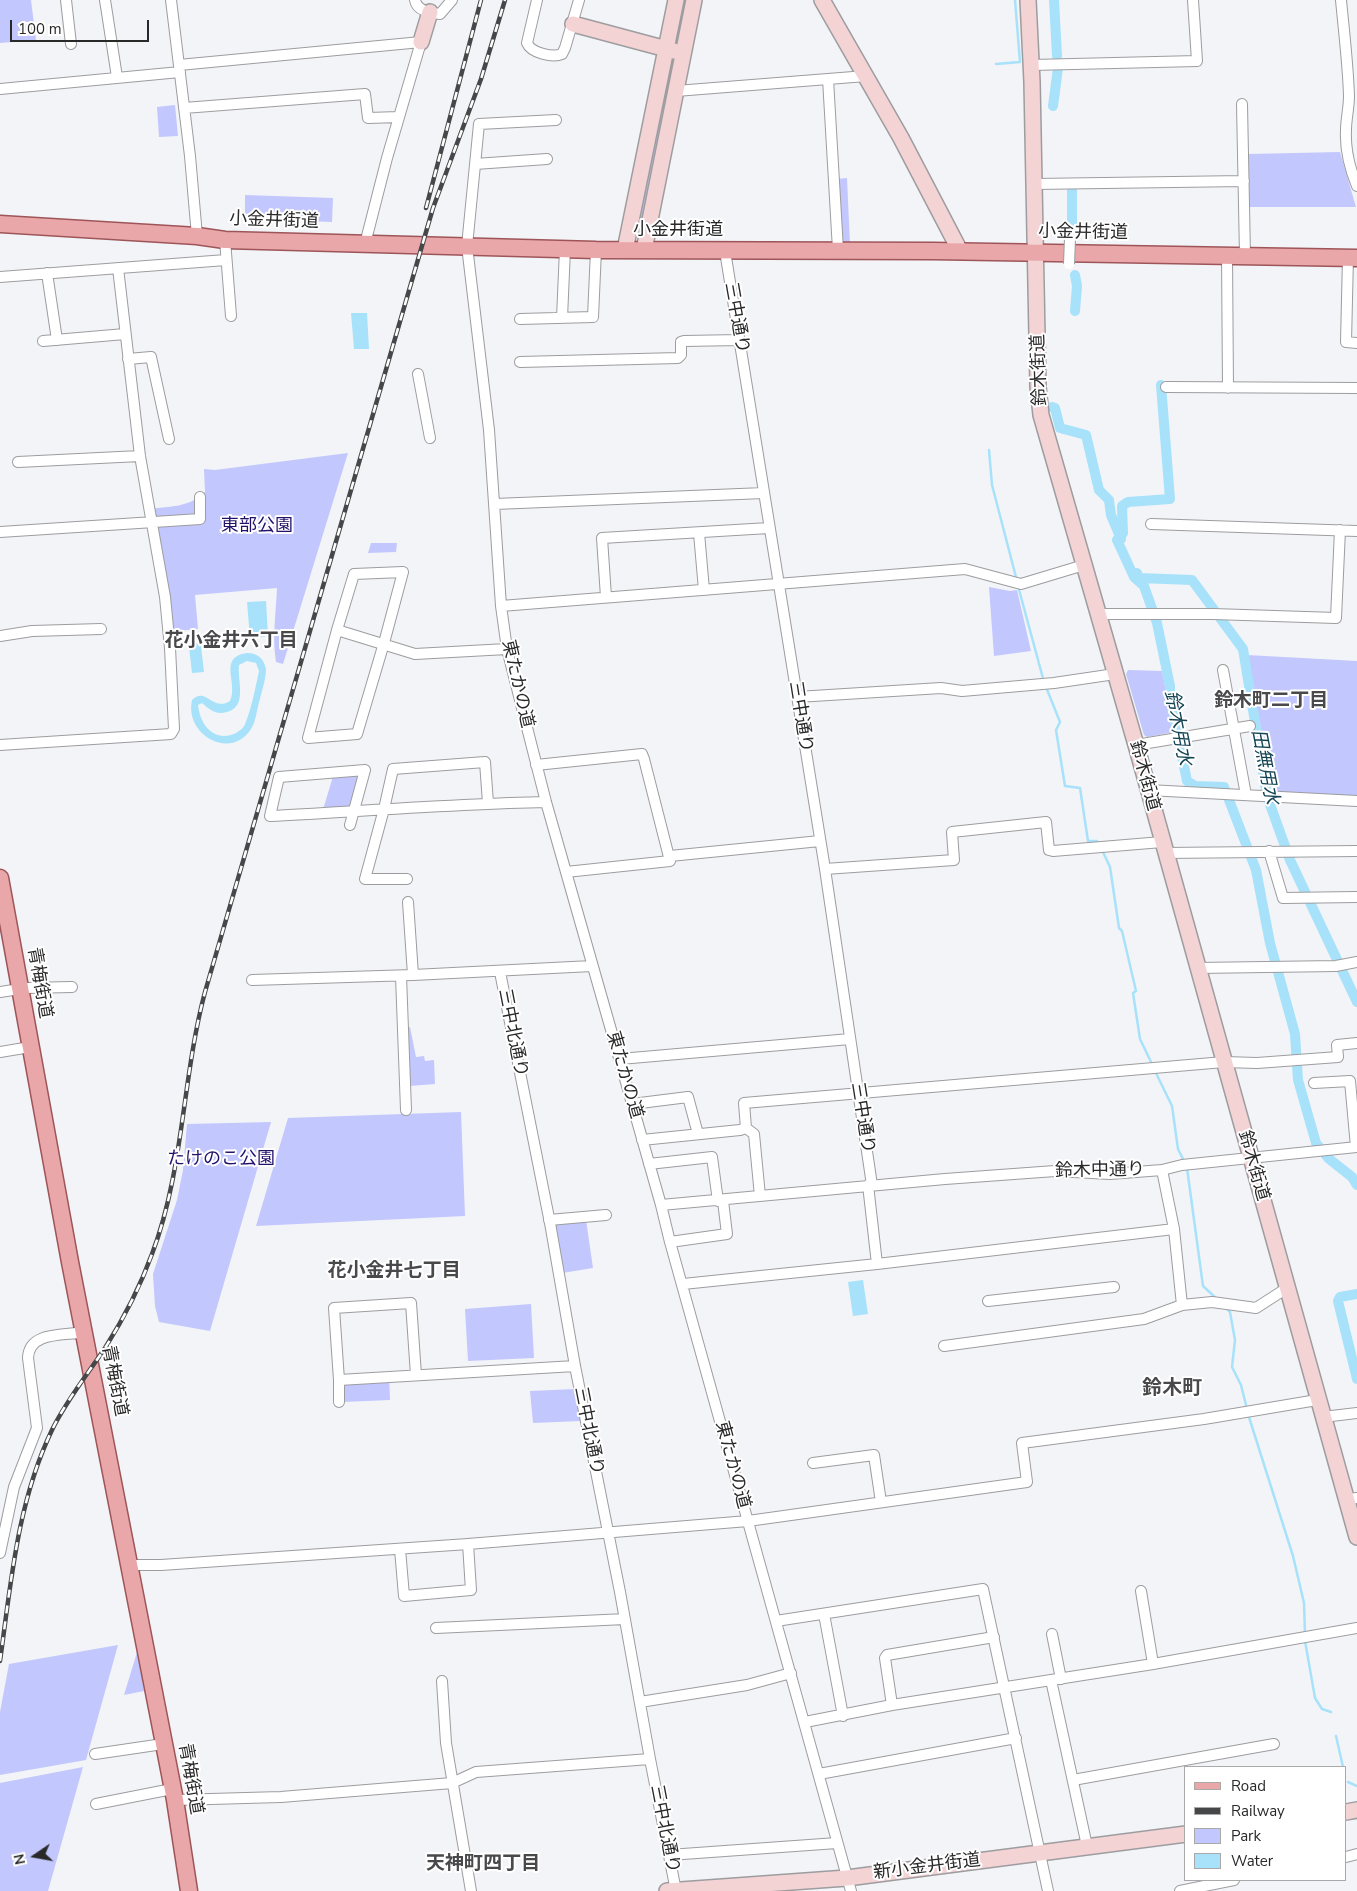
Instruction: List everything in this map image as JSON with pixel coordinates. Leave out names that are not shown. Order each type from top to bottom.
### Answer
[{"type":"main road","points":[[625,250],[676,0]]},
{"type":"main road","points":[[644,250],[694,0]]},
{"type":"main road","points":[[822,0],[866,76],[960,251]]},
{"type":"main road","name":"鈴木街道","points":[[1028,0],[1032,65],[1039,402],[1317,1400],[1352,1499],[1357,1537]]},
{"type":"main road","points":[[421,42],[430,12]]},
{"type":"main road","points":[[573,24],[683,53]]},
{"type":"main road","name":"小金井街道","points":[[0,224],[198,236],[225,240],[596,250],[960,251],[1353,258]]},
{"type":"main road","name":"青梅街道","points":[[0,878],[19,989],[173,1794],[189,1891]]},
{"type":"main road","name":"新小金井街道","points":[[667,1891],[849,1884],[1087,1846],[1184,1834]]},
{"type":"street","points":[[66,0],[71,44]]},
{"type":"street","points":[[105,0],[117,77]]},
{"type":"street","points":[[171,0],[198,236]]},
{"type":"street","points":[[415,0],[417,7],[437,14],[443,13],[452,0]]},
{"type":"street","points":[[537,0],[526,40],[531,50],[554,56],[562,54],[579,0]]},
{"type":"street","points":[[1032,65],[1197,61],[1193,0]]},
{"type":"street","points":[[1341,0],[1349,95],[1346,144],[1357,186]]},
{"type":"street","points":[[0,89],[421,42],[365,244]]},
{"type":"street","points":[[676,91],[866,76]]},
{"type":"street","points":[[828,79],[838,250]]},
{"type":"street","points":[[184,108],[365,94],[368,118],[399,117]]},
{"type":"street","points":[[1242,104],[1244,256]]},
{"type":"street","name":"東たかの道","points":[[556,120],[479,124],[467,246],[489,430],[501,606],[507,650],[546,802],[661,1205],[849,1884]]},
{"type":"street","points":[[475,164],[547,159]]},
{"type":"street","points":[[1034,184],[1244,181]]},
{"type":"street","points":[[1069,264],[1070,238]]},
{"type":"street","points":[[225,240],[231,316]]},
{"type":"street","points":[[562,318],[565,249]]},
{"type":"street","points":[[520,319],[594,317],[596,250]]},
{"type":"street","name":"三中通り","points":[[725,251],[825,869],[859,1094],[877,1264]]},
{"type":"street","points":[[1227,255],[1228,388]]},
{"type":"street","points":[[1353,258],[1346,342],[1357,343]]},
{"type":"street","points":[[0,277],[226,260]]},
{"type":"street","points":[[0,745],[171,734],[174,729],[170,648],[164,586],[140,456],[118,268]]},
{"type":"street","points":[[47,273],[57,340]]},
{"type":"street","points":[[43,341],[125,334]]},
{"type":"street","points":[[520,362],[678,358],[681,355],[681,342],[684,341],[740,340]]},
{"type":"street","points":[[128,359],[151,357],[169,439]]},
{"type":"street","points":[[418,374],[430,438]]},
{"type":"street","points":[[1166,387],[1357,388]]},
{"type":"street","points":[[18,462],[140,456]]},
{"type":"street","points":[[495,504],[764,493]]},
{"type":"street","points":[[0,532],[153,520],[200,519],[200,497]]},
{"type":"street","points":[[1151,524],[1357,531]]},
{"type":"street","points":[[606,597],[602,538],[769,528]]},
{"type":"street","points":[[1098,614],[1218,614],[1336,618],[1340,530]]},
{"type":"street","points":[[699,532],[704,590]]},
{"type":"street","points":[[501,606],[965,569],[1021,584],[1084,564]]},
{"type":"street","points":[[403,572],[357,734],[308,738],[337,630],[354,574],[403,572]]},
{"type":"street","points":[[0,636],[32,631],[101,629]]},
{"type":"street","points":[[337,630],[416,654],[507,650]]},
{"type":"street","points":[[1223,670],[1246,795]]},
{"type":"street","points":[[797,698],[940,688],[962,691],[1054,683],[1114,674]]},
{"type":"street","points":[[1136,745],[1250,726]]},
{"type":"street","points":[[536,765],[642,754],[670,856],[670,861],[566,872]]},
{"type":"street","points":[[407,879],[364,879],[393,769],[485,762],[488,803]]},
{"type":"street","points":[[350,825],[354,812],[365,770],[279,777],[270,816],[354,812],[488,803],[546,802]]},
{"type":"street","points":[[1148,790],[1357,801]]},
{"type":"street","points":[[825,869],[954,860],[952,832],[1046,822],[1050,850],[1053,851],[1163,847],[1250,851],[1357,851]]},
{"type":"street","points":[[670,856],[820,841]]},
{"type":"street","points":[[1269,851],[1283,898],[1357,897]]},
{"type":"street","points":[[408,902],[413,975]]},
{"type":"street","points":[[1197,968],[1339,966],[1357,962]]},
{"type":"street","points":[[252,980],[500,972],[592,966]]},
{"type":"street","name":"三中北通り","points":[[500,972],[676,1891]]},
{"type":"street","points":[[401,976],[406,1110]]},
{"type":"street","points":[[0,992],[19,989],[72,987]]},
{"type":"street","points":[[620,1059],[850,1039]]},
{"type":"street","points":[[746,1128],[744,1103],[1224,1062],[1257,1064],[1338,1057],[1337,1045],[1357,1044]]},
{"type":"street","points":[[0,1052],[30,1047]]},
{"type":"street","points":[[1314,1083],[1354,1081],[1357,1147]]},
{"type":"street","points":[[632,1104],[688,1096],[698,1134]]},
{"type":"street","points":[[642,1140],[746,1128],[754,1134],[760,1196]]},
{"type":"street","name":"鈴木中通り","points":[[661,1205],[720,1201],[870,1185],[1055,1171],[1110,1174],[1162,1170],[1186,1165],[1357,1147]]},
{"type":"street","points":[[649,1164],[712,1157],[726,1234],[670,1242]]},
{"type":"street","points":[[1162,1170],[1174,1229],[1182,1305]]},
{"type":"street","points":[[549,1220],[606,1215]]},
{"type":"street","points":[[683,1284],[877,1264],[1174,1229]]},
{"type":"street","points":[[988,1301],[1114,1287]]},
{"type":"street","points":[[944,1346],[1144,1319],[1182,1305],[1213,1302],[1256,1308],[1287,1288]]},
{"type":"street","points":[[339,1402],[334,1308],[411,1303],[416,1375]]},
{"type":"street","points":[[0,1553],[14,1487],[37,1428],[28,1358],[29,1348],[38,1338],[84,1332]]},
{"type":"street","points":[[339,1380],[575,1366]]},
{"type":"street","points":[[129,1565],[161,1565],[400,1549],[608,1534],[748,1521],[1027,1482],[1022,1443],[1204,1419],[1317,1400]]},
{"type":"street","points":[[1323,1417],[1357,1413]]},
{"type":"street","points":[[813,1463],[874,1455],[881,1502]]},
{"type":"street","points":[[400,1549],[404,1596],[471,1590],[468,1544]]},
{"type":"street","points":[[776,1621],[983,1589],[1048,1891]]},
{"type":"street","points":[[1141,1591],[1153,1664]]},
{"type":"street","points":[[824,1614],[843,1716]]},
{"type":"street","points":[[436,1628],[624,1619]]},
{"type":"street","points":[[805,1722],[892,1705],[1153,1664],[1357,1628]]},
{"type":"street","points":[[1052,1634],[1056,1679],[1073,1780],[1087,1846]]},
{"type":"street","points":[[892,1705],[885,1658],[887,1654],[994,1637]]},
{"type":"street","points":[[640,1702],[747,1685],[791,1673]]},
{"type":"street","points":[[442,1681],[446,1743],[472,1891]]},
{"type":"street","points":[[818,1774],[1016,1738]]},
{"type":"street","points":[[95,1754],[163,1744]]},
{"type":"street","points":[[1073,1780],[1274,1744]]},
{"type":"street","points":[[96,1804],[173,1794],[281,1797],[452,1783],[476,1772],[650,1759]]},
{"type":"street","points":[[669,1855],[838,1843]]},
{"type":"street","points":[[1180,1891],[1229,1881]]},
{"type":"green space","points":[[0,0],[31,0],[36,40],[0,43]]},
{"type":"green space","points":[[669,65],[676,66],[643,230],[636,230]]},
{"type":"green space","points":[[175,105],[178,136],[159,137],[157,107]]},
{"type":"green space","points":[[1340,152],[1356,207],[1249,207],[1249,154]]},
{"type":"green space","points":[[847,178],[850,245],[839,245],[836,179]]},
{"type":"green space","points":[[245,195],[333,198],[332,222],[245,219]]},
{"type":"green space","name":"東部公園","points":[[348,453],[283,664],[276,662],[275,653],[274,634],[277,588],[195,595],[198,629],[166,632],[149,509],[186,504],[199,497],[205,492],[204,469],[215,470]]},
{"type":"green space","points":[[371,543],[397,543],[396,552],[368,553]]},
{"type":"green space","points":[[989,587],[1010,591],[1017,590],[1031,651],[994,656]]},
{"type":"green space","points":[[1247,655],[1357,661],[1357,796],[1273,793]]},
{"type":"green space","points":[[1128,670],[1162,671],[1174,732],[1147,737],[1144,735],[1126,674]]},
{"type":"green space","points":[[365,770],[354,812],[322,813],[334,773]]},
{"type":"green space","points":[[405,1027],[410,1027],[416,1057],[424,1056],[425,1061],[434,1060],[435,1084],[409,1086]]},
{"type":"green space","points":[[461,1112],[465,1216],[256,1226],[288,1118]]},
{"type":"green space","name":"たけのこ公園","points":[[271,1122],[210,1331],[159,1322],[155,1306],[153,1274],[177,1200],[183,1170],[187,1124]]},
{"type":"green space","points":[[586,1220],[593,1268],[562,1273],[555,1222]]},
{"type":"green space","points":[[531,1304],[534,1358],[468,1361],[465,1309]]},
{"type":"green space","points":[[389,1374],[390,1400],[343,1402],[342,1377]]},
{"type":"green space","points":[[575,1389],[581,1421],[533,1423],[530,1391]]},
{"type":"green space","points":[[118,1645],[86,1760],[0,1775],[0,1712],[9,1664]]},
{"type":"green space","points":[[138,1649],[144,1691],[124,1695]]},
{"type":"green space","points":[[83,1767],[48,1891],[0,1891],[0,1783]]},
{"type":"water","points":[[351,313],[367,313],[369,349],[354,349]]},
{"type":"water","points":[[266,601],[268,636],[250,638],[247,602]]},
{"type":"water","points":[[195,642],[201,646],[204,672],[192,673],[189,647]]},
{"type":"water","points":[[251,653],[260,657],[266,669],[265,681],[251,729],[242,738],[232,743],[221,743],[211,740],[195,724],[191,713],[192,700],[197,696],[201,696],[218,704],[230,701],[232,694],[231,665],[238,656]],"holes":[[[247,661],[256,663],[259,671],[247,719],[241,730],[227,736],[220,736],[209,730],[202,719],[198,705],[202,703],[211,710],[220,713],[233,709],[237,704],[240,692],[239,665]]]},
{"type":"water","points":[[863,1280],[868,1314],[853,1316],[848,1282]]},
{"type":"waterway","name":"鈴木用水","points":[[996,64],[1020,62],[1015,0]]},
{"type":"waterway","points":[[1054,0],[1057,56]]},
{"type":"waterway","points":[[1053,106],[1058,68]]},
{"type":"waterway","points":[[1072,188],[1072,230]]},
{"type":"waterway","points":[[1075,275],[1077,286],[1075,311]]},
{"type":"waterway","name":"鈴木用水","points":[[1161,385],[1170,499],[1128,502],[1122,506],[1123,533],[1117,540],[1134,577],[1144,586],[1157,623],[1187,781],[1195,786],[1224,787],[1256,870],[1270,943],[1295,1034],[1298,1080],[1316,1143],[1328,1158],[1352,1177],[1357,1185]]},
{"type":"waterway","name":"田無用水","points":[[1052,407],[1055,408],[1060,428],[1086,435],[1099,490],[1109,500],[1111,515],[1121,539]]},
{"type":"waterway","points":[[989,450],[992,485],[1017,581]]},
{"type":"waterway","name":"田無用水","points":[[1137,573],[1139,578],[1192,580],[1243,649],[1267,796],[1290,860],[1357,1002]]},
{"type":"waterway","points":[[1018,586],[1044,682]]},
{"type":"waterway","points":[[1046,687],[1060,722],[1056,730],[1065,786],[1080,788],[1088,841],[1097,841],[1099,845]]},
{"type":"waterway","points":[[1102,850],[1110,867],[1119,928],[1122,931],[1136,991],[1133,993],[1140,1039],[1152,1064]]},
{"type":"waterway","points":[[1155,1071],[1172,1106],[1178,1149],[1185,1163]]},
{"type":"waterway","points":[[1187,1168],[1203,1286],[1218,1300]]},
{"type":"waterway","name":"鈴木用水","points":[[1357,1294],[1340,1297],[1338,1301],[1357,1379]]},
{"type":"waterway","points":[[1225,1307],[1230,1312],[1235,1340],[1232,1367],[1241,1385],[1247,1409]]},
{"type":"waterway","points":[[1248,1414],[1293,1556],[1304,1603],[1305,1635]]},
{"type":"waterway","points":[[1305,1641],[1315,1698],[1322,1709],[1331,1712]]},
{"type":"waterway","points":[[1336,1736],[1343,1766]]},
{"type":"waterway","points":[[1348,1782],[1357,1786]]},
{"type":"railway","points":[[426,208],[481,0]]},
{"type":"railway","points":[[0,1661],[17,1544],[23,1515],[40,1458],[52,1430],[64,1409],[105,1348],[131,1302],[152,1254],[163,1222],[171,1190],[197,1025],[205,992],[433,208],[481,79],[505,0]]},
{"type":"district","name":"花小金井六丁目","points":[[231,641]]},
{"type":"district","name":"鈴木町二丁目","points":[[1271,701]]},
{"type":"district","name":"花小金井七丁目","points":[[394,1271]]},
{"type":"district","name":"鈴木町","points":[[1172,1389]]},
{"type":"district","name":"天神町四丁目","points":[[483,1864]]}]
